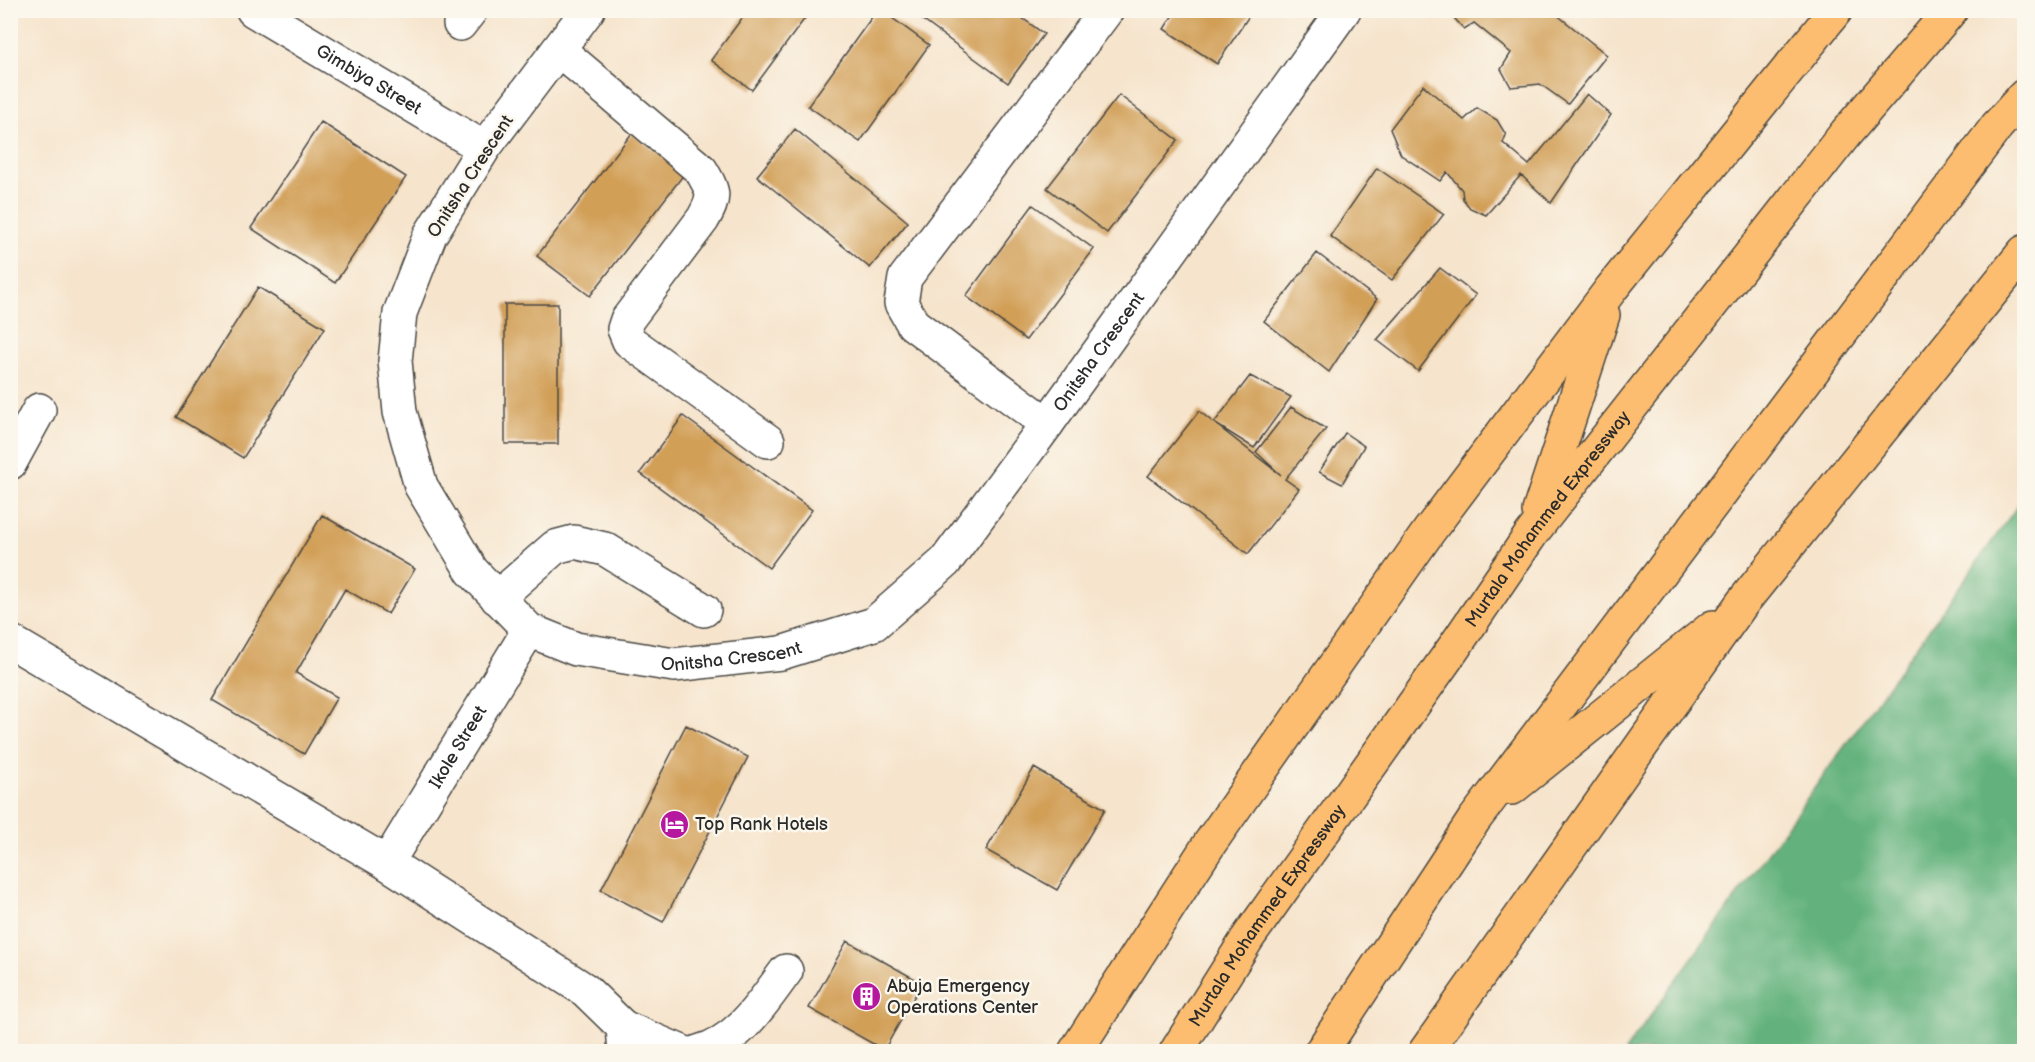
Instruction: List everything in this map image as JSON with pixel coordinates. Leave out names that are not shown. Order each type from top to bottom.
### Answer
[{"type":"highway","points":[[1075,1052],[1210,843],[1422,541],[1611,289],[1836,10]]},
{"type":"highway","name":"Murtala Mohammed Expressway","points":[[1176,1052],[1249,936],[1532,533],[1846,133],[1951,10]]},
{"type":"highway","points":[[1321,1052],[1474,820],[1997,126],[2025,96]]},
{"type":"highway","points":[[1425,1052],[1743,602],[2025,252]]},
{"type":"highway","points":[[1532,533],[1611,289]]},
{"type":"highway","points":[[1474,820],[1743,602]]},
{"type":"street","name":"Gimbiya Street","points":[[253,10],[484,148]]},
{"type":"street","name":"Onitsha Crescent","points":[[588,10],[484,148],[430,235],[400,313],[394,361],[400,412],[421,486],[472,571],[529,630],[576,649],[674,665],[781,653],[874,624],[945,562],[1047,424],[1344,10]]},
{"type":"street","points":[[1047,424],[913,324],[901,303],[905,278],[1107,10]]},
{"type":"street","points":[[559,50],[702,170],[711,187],[712,203],[703,219],[627,321],[624,329],[629,340],[768,441]]},
{"type":"street","points":[[10,463],[39,410]]},
{"type":"street","points":[[497,598],[555,547],[574,542],[605,549],[704,610]]},
{"type":"street","name":"Ikole Street","points":[[387,863],[529,630]]},
{"type":"street","points":[[10,641],[387,863],[585,990],[624,1039],[682,1052]]},
{"type":"street","points":[[698,1052],[713,1048],[728,1039],[753,1014],[786,971]]},
{"type":"green space","points":[[2024,497],[2024,1051],[1625,1051]]},
{"type":"building","points":[[748,10],[811,10],[752,90],[711,60]]},
{"type":"building","points":[[877,10],[881,10],[929,45],[860,142],[808,106]]},
{"type":"building","points":[[909,10],[1011,10],[1044,34],[1008,83]]},
{"type":"building","points":[[1176,10],[1253,10],[1217,64],[1164,29]]},
{"type":"building","points":[[1465,10],[1551,10],[1607,55],[1568,104],[1540,84],[1511,87],[1501,69],[1511,53],[1474,23],[1464,29],[1455,19]]},
{"type":"building","points":[[1423,85],[1464,120],[1477,108],[1497,120],[1506,135],[1503,143],[1529,165],[1587,94],[1611,115],[1551,203],[1521,175],[1486,215],[1470,208],[1463,199],[1462,190],[1447,172],[1440,181],[1401,155],[1390,129]]},
{"type":"building","points":[[1119,95],[1178,140],[1107,233],[1047,188]]},
{"type":"building","points":[[321,122],[406,177],[335,283],[251,228]]},
{"type":"building","points":[[795,129],[908,222],[870,268],[757,176]]},
{"type":"building","points":[[632,133],[685,173],[590,296],[537,256]]},
{"type":"building","points":[[1377,168],[1444,214],[1392,280],[1330,236]]},
{"type":"building","points":[[1033,205],[1094,249],[1026,340],[966,296]]},
{"type":"building","points":[[1317,253],[1377,299],[1329,372],[1264,321]]},
{"type":"building","points":[[1440,268],[1476,295],[1418,371],[1377,340]]},
{"type":"building","points":[[258,287],[325,328],[243,458],[176,417]]},
{"type":"building","points":[[505,304],[558,304],[558,444],[505,444]]},
{"type":"building","points":[[1250,376],[1291,397],[1254,448],[1214,423]]},
{"type":"building","points":[[1291,407],[1326,429],[1285,479],[1299,489],[1248,554],[1148,476],[1199,411],[1281,475],[1256,452]]},
{"type":"building","points":[[683,416],[812,510],[769,568],[640,473]]},
{"type":"building","points":[[1345,433],[1364,446],[1342,484],[1319,472]]},
{"type":"building","points":[[322,515],[415,569],[388,614],[345,589],[296,673],[337,697],[304,754],[212,700]]},
{"type":"building","name":"Top Rank Hotels","points":[[686,725],[748,757],[663,922],[601,890]]},
{"type":"building","points":[[1034,768],[1105,809],[1057,890],[986,850]]},
{"type":"building","name":"Abuja Emergency Operations Center","points":[[847,941],[922,983],[884,1050],[809,1008]]},
{"type":"place","name":"Top Rank Hotels","points":[[674,824]]},
{"type":"place","name":"Abuja Emergency Operations Center","points":[[866,996]]}]
